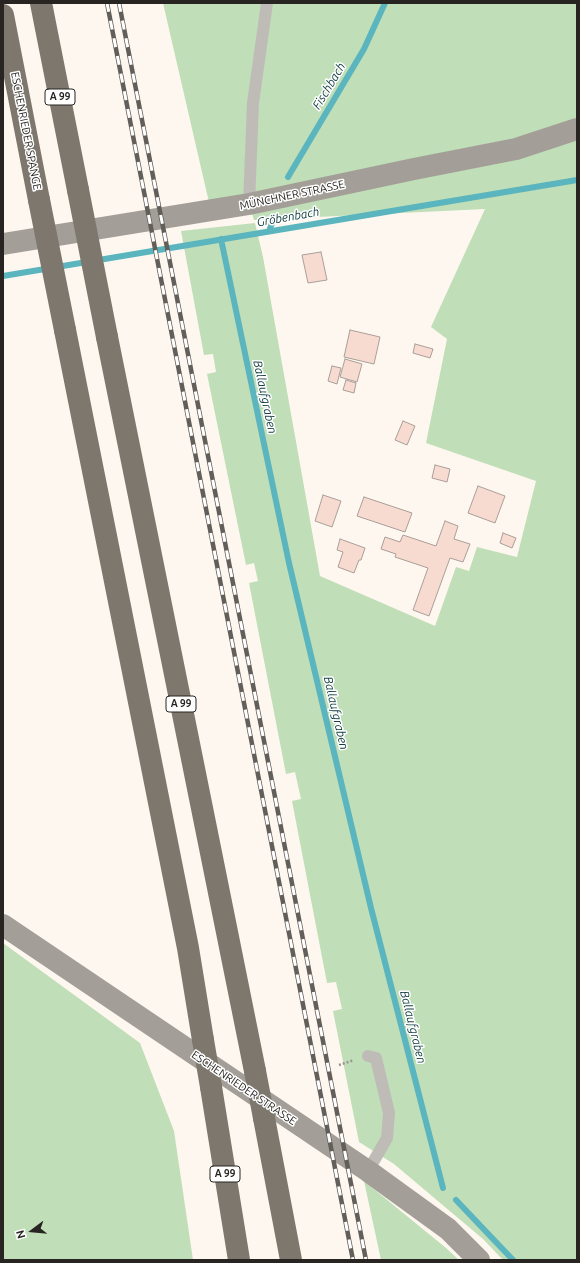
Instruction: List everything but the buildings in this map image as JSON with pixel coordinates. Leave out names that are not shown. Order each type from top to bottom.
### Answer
[{"type":"highway","name":"A 99","points":[[41,3],[292,1260]]},
{"type":"highway","name":"ESCHENRIEDER SPANGE","points":[[3,15],[186,940],[239,1260]]},
{"type":"street","name":"MÜNCHNER STRASSE","points":[[3,244],[249,204],[516,149],[577,129]]},
{"type":"street","name":"ESCHENRIEDER STRASSE","points":[[3,925],[368,1171],[448,1229],[479,1260]]},
{"type":"lane","points":[[249,204],[253,103],[267,3]]},
{"type":"lane","points":[[368,1056],[376,1058],[389,1113],[387,1138],[368,1171]]},
{"type":"green space","points":[[163,3],[577,3],[577,1260],[503,1260],[483,1239],[394,1164],[359,1142],[333,1011],[342,1009],[336,982],[327,983],[292,801],[301,799],[295,772],[286,774],[249,583],[258,581],[254,563],[246,565],[207,374],[216,372],[213,354],[204,355],[181,231],[255,223],[263,257],[320,576],[435,626],[456,567],[469,571],[477,547],[517,557],[536,481],[426,443],[447,339],[431,327],[485,209],[254,220],[249,204],[211,211]]},
{"type":"green space","points":[[3,943],[140,1043],[174,1131],[193,1260],[3,1260]]},
{"type":"green space","points":[[364,1181],[446,1248],[459,1260],[381,1260]]},
{"type":"waterway","name":"Fischbach","points":[[288,177],[364,49],[385,3]]},
{"type":"waterway","name":"Gröbenbach","points":[[3,276],[577,180]]},
{"type":"waterway","points":[[269,231],[274,218]]},
{"type":"waterway","name":"Ballaufgraben","points":[[221,239],[289,563],[371,908],[443,1188]]},
{"type":"waterway","points":[[456,1200],[513,1260]]},
{"type":"railway","points":[[107,3],[353,1260]]},
{"type":"railway","points":[[119,3],[366,1260]]}]
